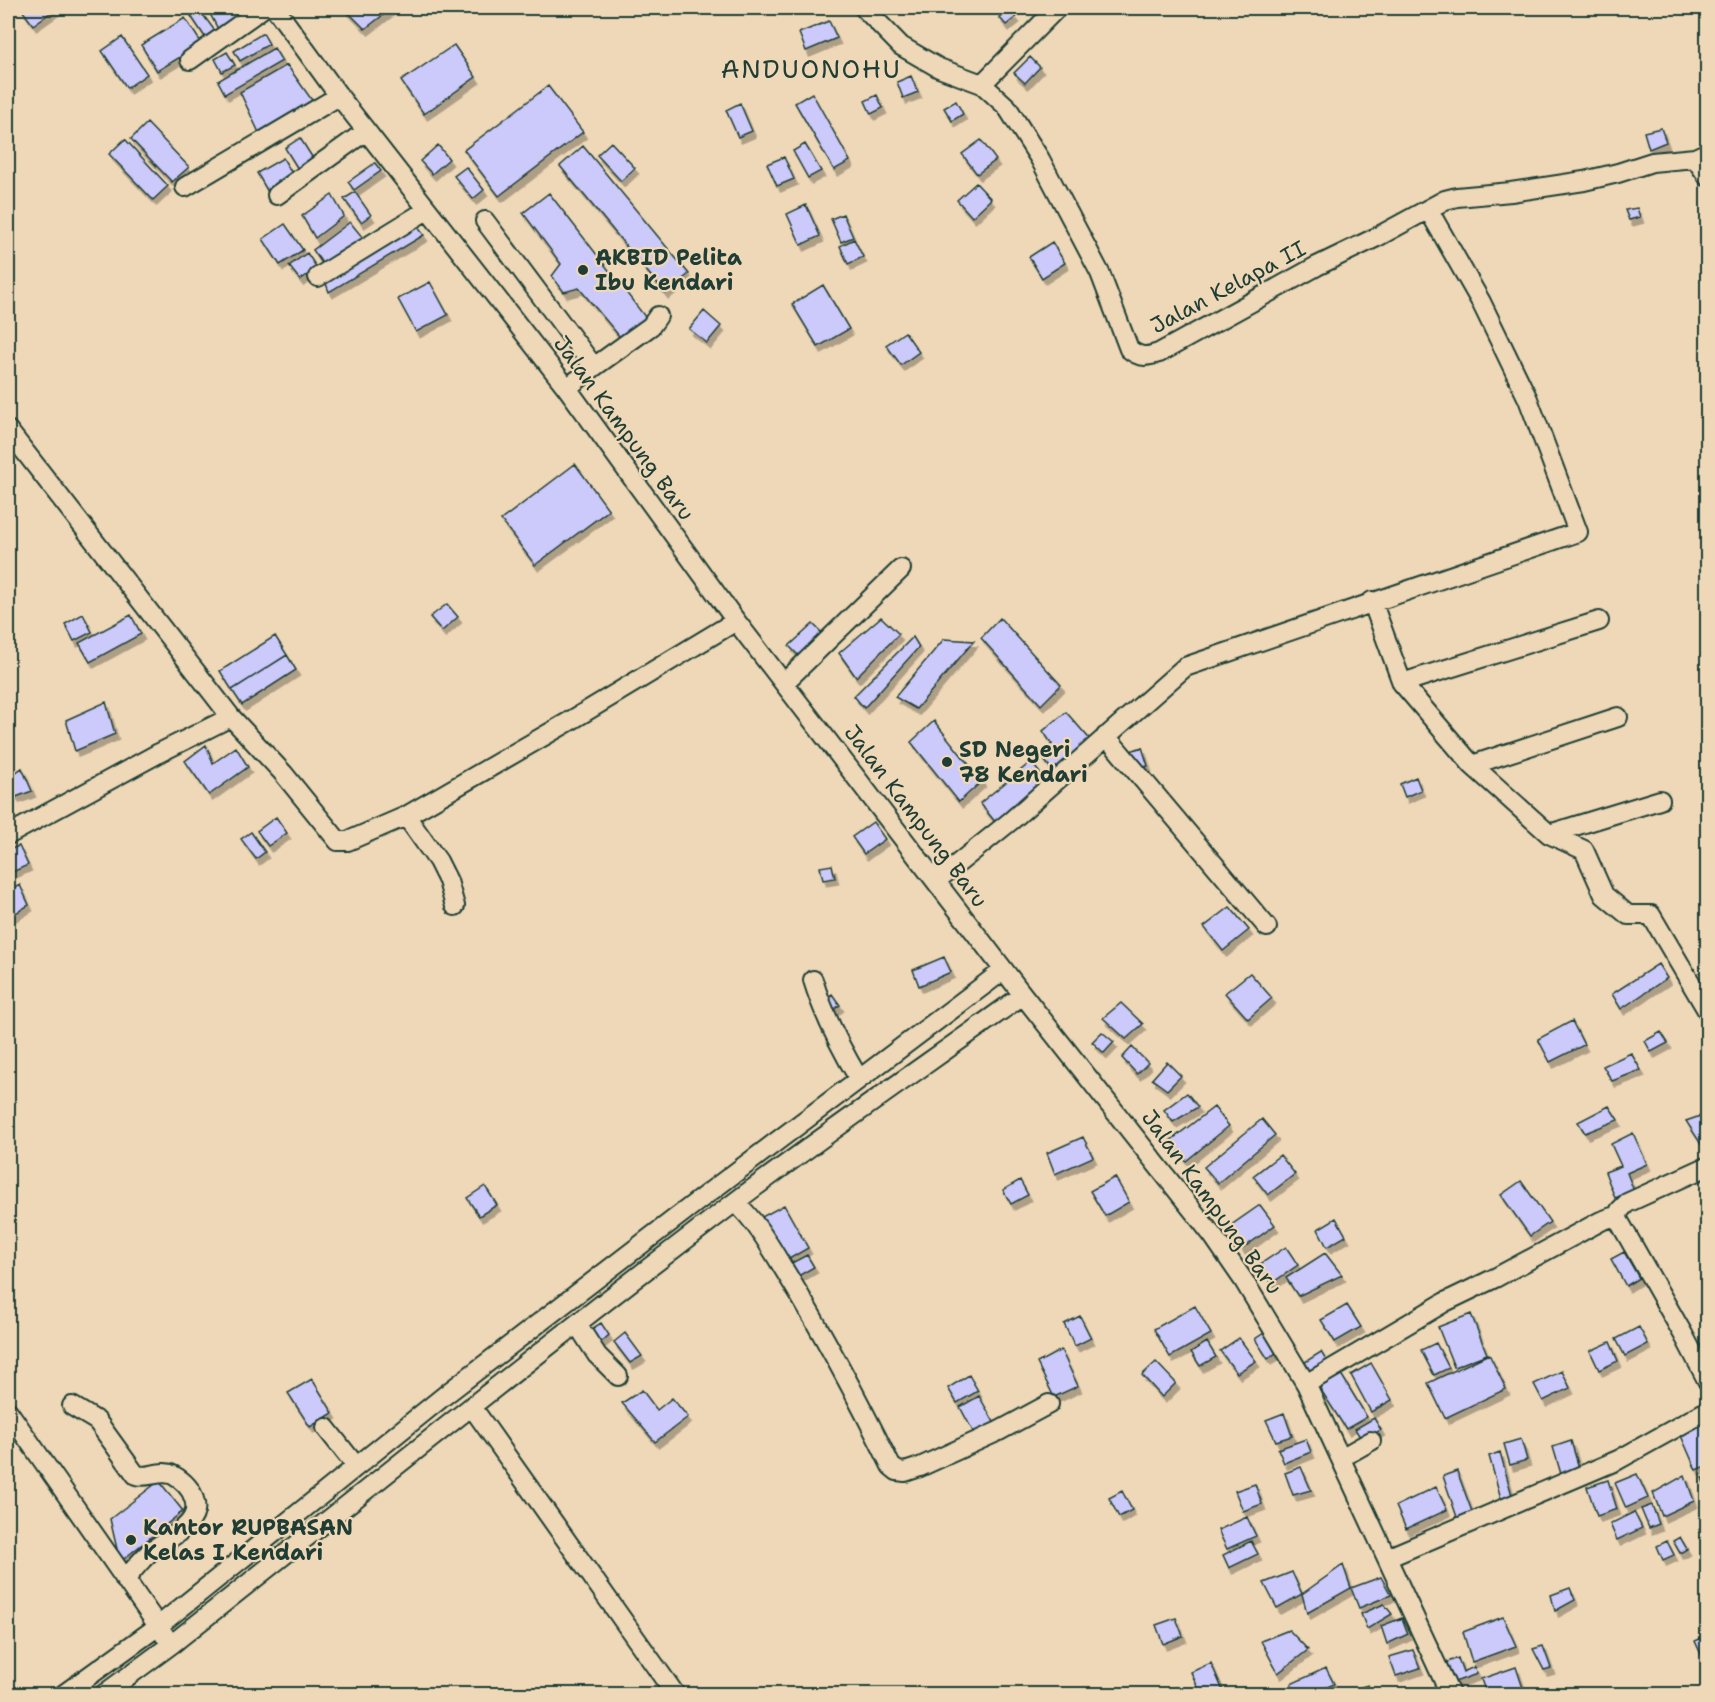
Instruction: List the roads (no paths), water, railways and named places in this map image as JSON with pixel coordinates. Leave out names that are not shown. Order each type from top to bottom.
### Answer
[{"type":"street","points":[[190,60],[262,8]]},
{"type":"street","name":"Jalan Kampung Baru","points":[[275,8],[339,96],[567,388],[783,683],[1023,995],[1213,1236],[1244,1281],[1306,1384],[1450,1695]]},
{"type":"street","name":"Jalan Kelapa II","points":[[864,8],[911,54],[939,68],[982,84],[1007,107],[1040,159],[1100,273],[1119,319],[1125,342],[1129,349],[1137,355],[1146,357],[1160,353],[1317,266],[1428,209],[1457,197],[1584,181],[1652,162],[1701,155]]},
{"type":"street","points":[[982,84],[1057,8]]},
{"type":"street","points":[[185,187],[339,96]]},
{"type":"street","points":[[277,195],[366,131]]},
{"type":"street","points":[[1701,155],[1707,177]]},
{"type":"street","points":[[936,881],[1011,820],[1185,667],[1578,532],[1528,399],[1481,302],[1428,209]]},
{"type":"street","points":[[318,277],[427,210]]},
{"type":"street","points":[[485,221],[594,367]]},
{"type":"street","points":[[567,388],[651,326],[658,316]]},
{"type":"street","points":[[8,430],[231,717],[283,773],[338,841],[348,841],[406,816],[736,621]]},
{"type":"street","points":[[783,683],[901,569]]},
{"type":"street","points":[[1372,601],[1402,683],[1472,765],[1549,834],[1584,850],[1596,872],[1604,895],[1628,915],[1651,915],[1707,1012]]},
{"type":"street","points":[[1402,683],[1599,621]]},
{"type":"street","points":[[8,835],[159,753],[231,717]]},
{"type":"street","points":[[1472,765],[1618,717]]},
{"type":"street","points":[[1106,736],[1267,927]]},
{"type":"street","points":[[1549,834],[1660,800]]},
{"type":"street","points":[[406,816],[438,861],[448,882],[455,906]]},
{"type":"street","points":[[64,1695],[157,1627],[560,1307],[1004,970]]},
{"type":"street","points":[[813,980],[820,1003],[839,1046],[859,1079]]},
{"type":"street","points":[[104,1695],[735,1202],[1023,995]]},
{"type":"street","points":[[1617,1218],[1620,1210],[1628,1203],[1707,1166]]},
{"type":"street","points":[[735,1202],[756,1223],[803,1300],[843,1369],[891,1466],[897,1471],[905,1472],[920,1467],[999,1431],[1049,1404]]},
{"type":"street","points":[[1306,1384],[1445,1302],[1495,1278],[1600,1221],[1612,1217],[1617,1218]]},
{"type":"street","points":[[1617,1218],[1683,1334],[1707,1383]]},
{"type":"street","points":[[577,1324],[597,1355],[618,1376]]},
{"type":"street","points":[[72,1406],[98,1421],[136,1475],[147,1476],[165,1472],[171,1474],[190,1490],[194,1497],[195,1512],[191,1522],[152,1550],[125,1580]]},
{"type":"street","points":[[472,1407],[675,1695]]},
{"type":"street","points":[[1387,1558],[1618,1460],[1707,1410]]},
{"type":"street","points":[[8,1411],[157,1627],[172,1644]]},
{"type":"street","points":[[326,1428],[356,1467]]},
{"type":"street","points":[[1341,1458],[1371,1441]]},
{"type":"place","name":"AKBID Pelita Ibu Kendari","points":[[583,270]]},
{"type":"place","name":"SD Negeri 78 Kendari","points":[[947,762]]},
{"type":"place","name":"Kantor RUPBASAN Kelas I Kendari","points":[[131,1540]]},
{"type":"district","name":"ANDUONOHU","points":[[811,68]]}]
